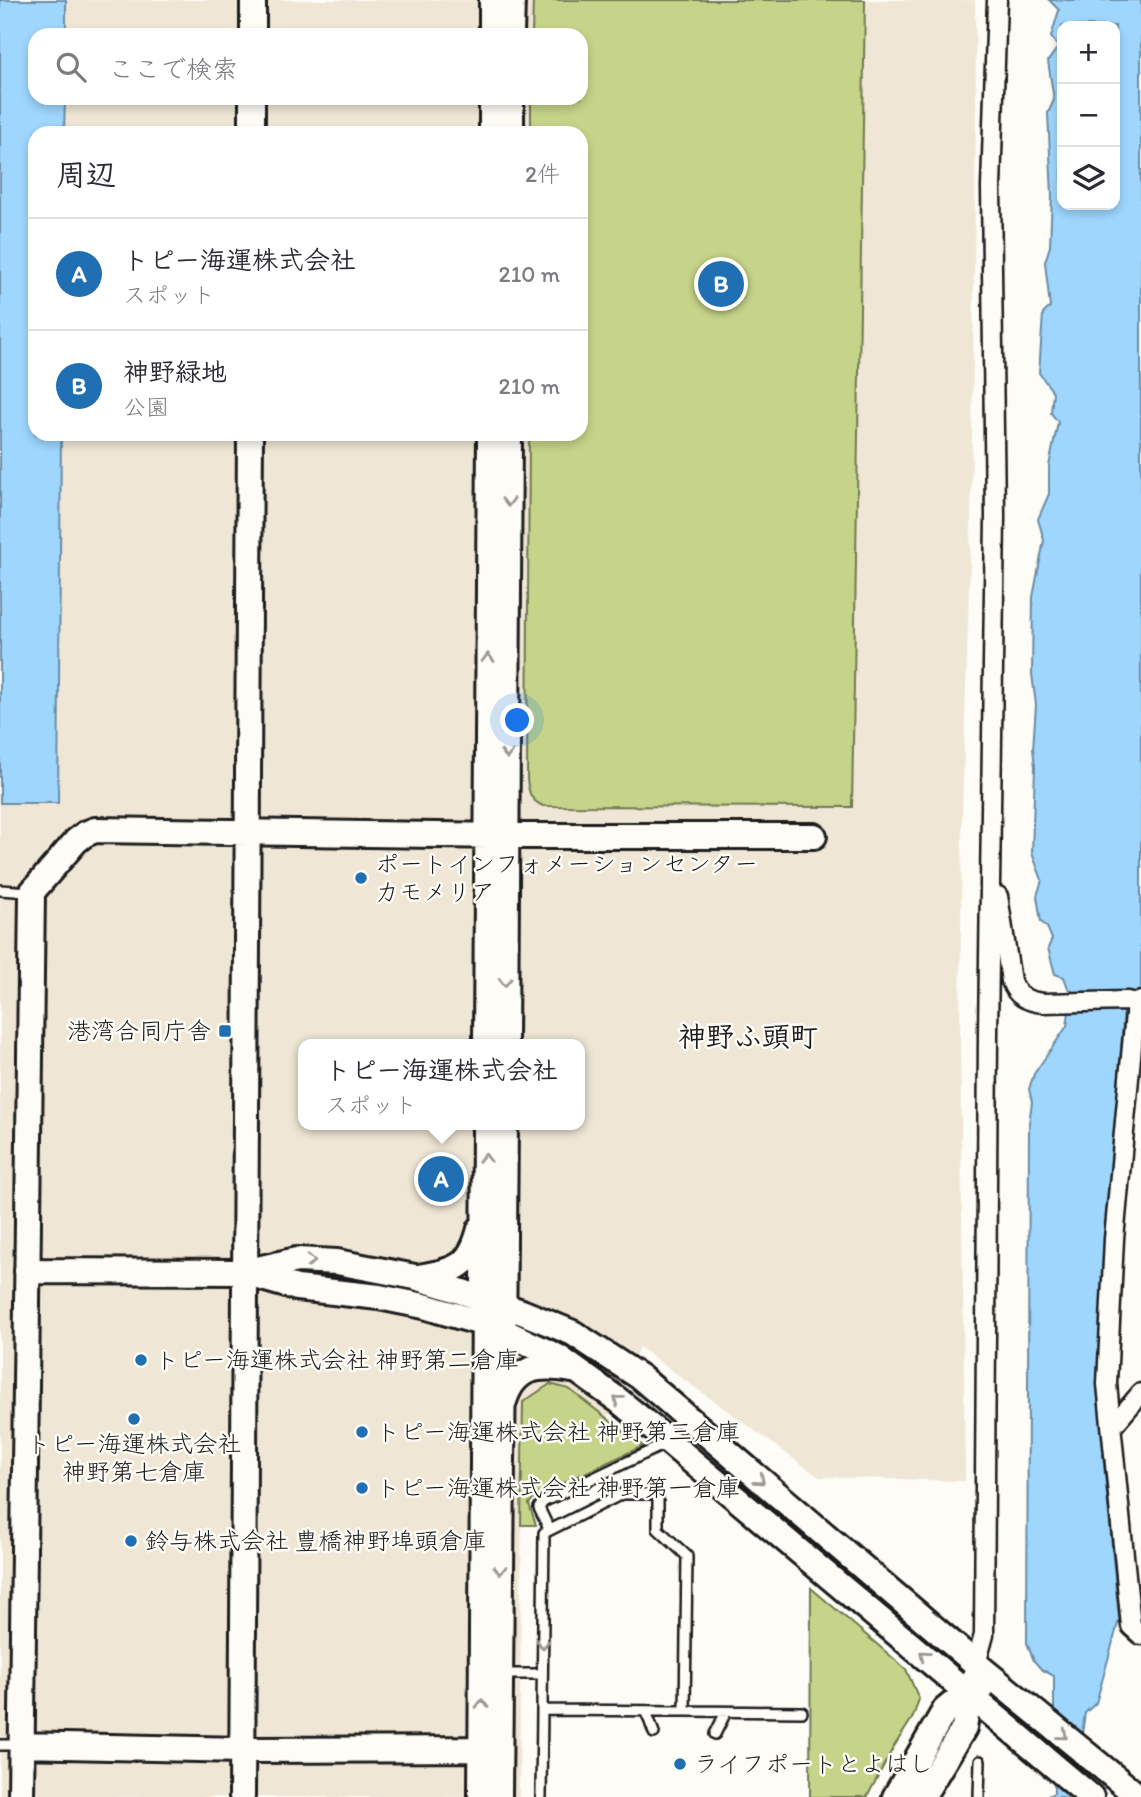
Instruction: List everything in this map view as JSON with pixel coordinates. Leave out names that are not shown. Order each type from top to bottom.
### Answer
[{"type":"street","points":[[253,0],[253,28]]},
{"type":"street","points":[[492,0],[492,28]]},
{"type":"street","points":[[511,28],[512,0]]},
{"type":"street","points":[[924,1797],[964,1728],[984,1635],[995,528],[991,187],[997,0]]},
{"type":"street","points":[[252,105],[252,126]]},
{"type":"street","points":[[492,105],[492,126]]},
{"type":"street","points":[[511,105],[511,126]]},
{"type":"street","points":[[242,1797],[250,441]]},
{"type":"street","points":[[490,441],[497,835],[505,1039]]},
{"type":"street","points":[[486,1039],[497,835],[509,441]]},
{"type":"street","points":[[21,1797],[11,1745],[27,1271],[32,892],[76,841],[95,830],[814,836]]},
{"type":"street","points":[[990,856],[1008,968],[1015,992],[1030,1002],[1135,1002],[1114,1239],[1107,1384],[1131,1626],[1141,1635]]},
{"type":"street","points":[[486,1130],[494,1212],[502,1255],[494,1315],[490,1749],[499,1797]]},
{"type":"street","points":[[415,1278],[447,1272],[461,1266],[472,1253],[494,1212],[504,1130]]},
{"type":"street","points":[[494,1212],[517,1285],[533,1305],[640,1377],[976,1664],[1139,1797]]},
{"type":"street","points":[[27,1271],[244,1272],[298,1260],[337,1262],[415,1278],[494,1315],[580,1371],[670,1442],[1091,1797]]},
{"type":"street","points":[[244,1272],[297,1288],[379,1297],[494,1315],[573,1333]]},
{"type":"street","points":[[424,1306],[451,1321],[471,1345],[492,1415],[500,1674],[481,1797]]},
{"type":"street","points":[[492,1415],[512,1382],[522,1373],[542,1367],[580,1371]]},
{"type":"street","points":[[1112,1427],[1141,1394]]},
{"type":"street","points":[[940,1633],[970,1693]]},
{"type":"street","points":[[895,1797],[945,1710],[961,1697],[983,1688],[1010,1691]]},
{"type":"street","points":[[924,1797],[968,1743],[980,1734],[991,1730],[1013,1732]]},
{"type":"street","points":[[11,1745],[242,1750],[490,1749]]},
{"type":"lane","points":[[0,890],[32,892]]},
{"type":"lane","points":[[550,1530],[539,1508],[543,1502],[670,1442]]},
{"type":"lane","points":[[541,1797],[544,1532],[622,1494],[658,1494],[658,1529],[687,1556],[685,1711]]},
{"type":"lane","points":[[500,1674],[542,1674]]},
{"type":"lane","points":[[542,1710],[802,1712]]},
{"type":"lane","points":[[646,1711],[654,1733]]},
{"type":"lane","points":[[715,1734],[726,1712]]},
{"type":"lane","points":[[979,1761],[979,1797]]},
{"type":"shaded area","points":[[66,0],[975,0],[971,527],[962,813],[960,1036],[965,1481],[819,1477],[639,1347],[608,1417],[569,1389],[551,1384],[523,1402],[519,1797],[0,1797],[0,803],[58,803],[61,441],[588,441],[588,126],[64,126],[65,105],[588,105],[588,28],[66,28]]},
{"type":"green space","points":[[533,0],[865,0],[852,807],[543,806],[533,799],[530,792],[527,780],[529,441],[588,441],[588,126],[531,126],[531,105],[588,105],[588,28],[532,28]]},
{"type":"green space","points":[[550,1384],[569,1389],[643,1446],[535,1496],[529,1504],[536,1525],[521,1525],[523,1402]]},
{"type":"green space","points":[[811,1588],[906,1669],[919,1699],[913,1717],[867,1797],[810,1797]]},
{"type":"water","points":[[0,0],[66,0],[66,28],[28,28],[28,105],[65,105],[64,126],[28,126],[28,441],[61,441],[58,803],[0,803]]},
{"type":"water","points":[[1049,0],[1141,0],[1141,992],[1125,993],[1115,1133],[1107,1451],[1103,1454],[1119,1620],[1096,1703],[1085,1713],[1073,1797],[1046,1797],[1054,1793],[1054,1676],[1041,1669],[1034,1661],[1027,1643],[1029,1123],[1032,1102],[1029,1089],[1034,1074],[1067,1026],[1072,991],[1064,977],[1055,974],[1048,948],[1052,939],[1047,927],[1041,922],[1037,896],[1042,880],[1032,853],[1036,705],[1032,674],[1033,597],[1044,540],[1038,519],[1049,494],[1049,466],[1058,422],[1051,413],[1053,392],[1039,373],[1043,314],[1050,307],[1045,262],[1050,246],[1052,196],[1048,113],[1054,100],[1048,61],[1057,48],[1057,210],[1120,210],[1120,21],[1057,21],[1057,46],[1051,37],[1059,10]]},
{"type":"place","name":"神野緑地","points":[[721,284]]},
{"type":"place","name":"ポートインフォメーションセンター カモメリア","points":[[361,878]]},
{"type":"place","name":"港湾合同庁舎","points":[[225,1031]]},
{"type":"place","name":"トピー海運株式会社","points":[[441,1179]]},
{"type":"place","name":"トピー海運株式会社 神野第二倉庫","points":[[141,1360]]},
{"type":"place","name":"トピー海運株式会社 神野第七倉庫","points":[[134,1419]]},
{"type":"place","name":"トピー海運株式会社 神野第三倉庫","points":[[362,1432]]},
{"type":"place","name":"トピー海運株式会社 神野第一倉庫","points":[[362,1488]]},
{"type":"place","name":"鈴与株式会社 豊橋神野埠頭倉庫","points":[[131,1541]]},
{"type":"place","name":"ライフポートとよはし","points":[[680,1764]]},
{"type":"district","name":"神野ふ頭町","points":[[748,1036]]}]
